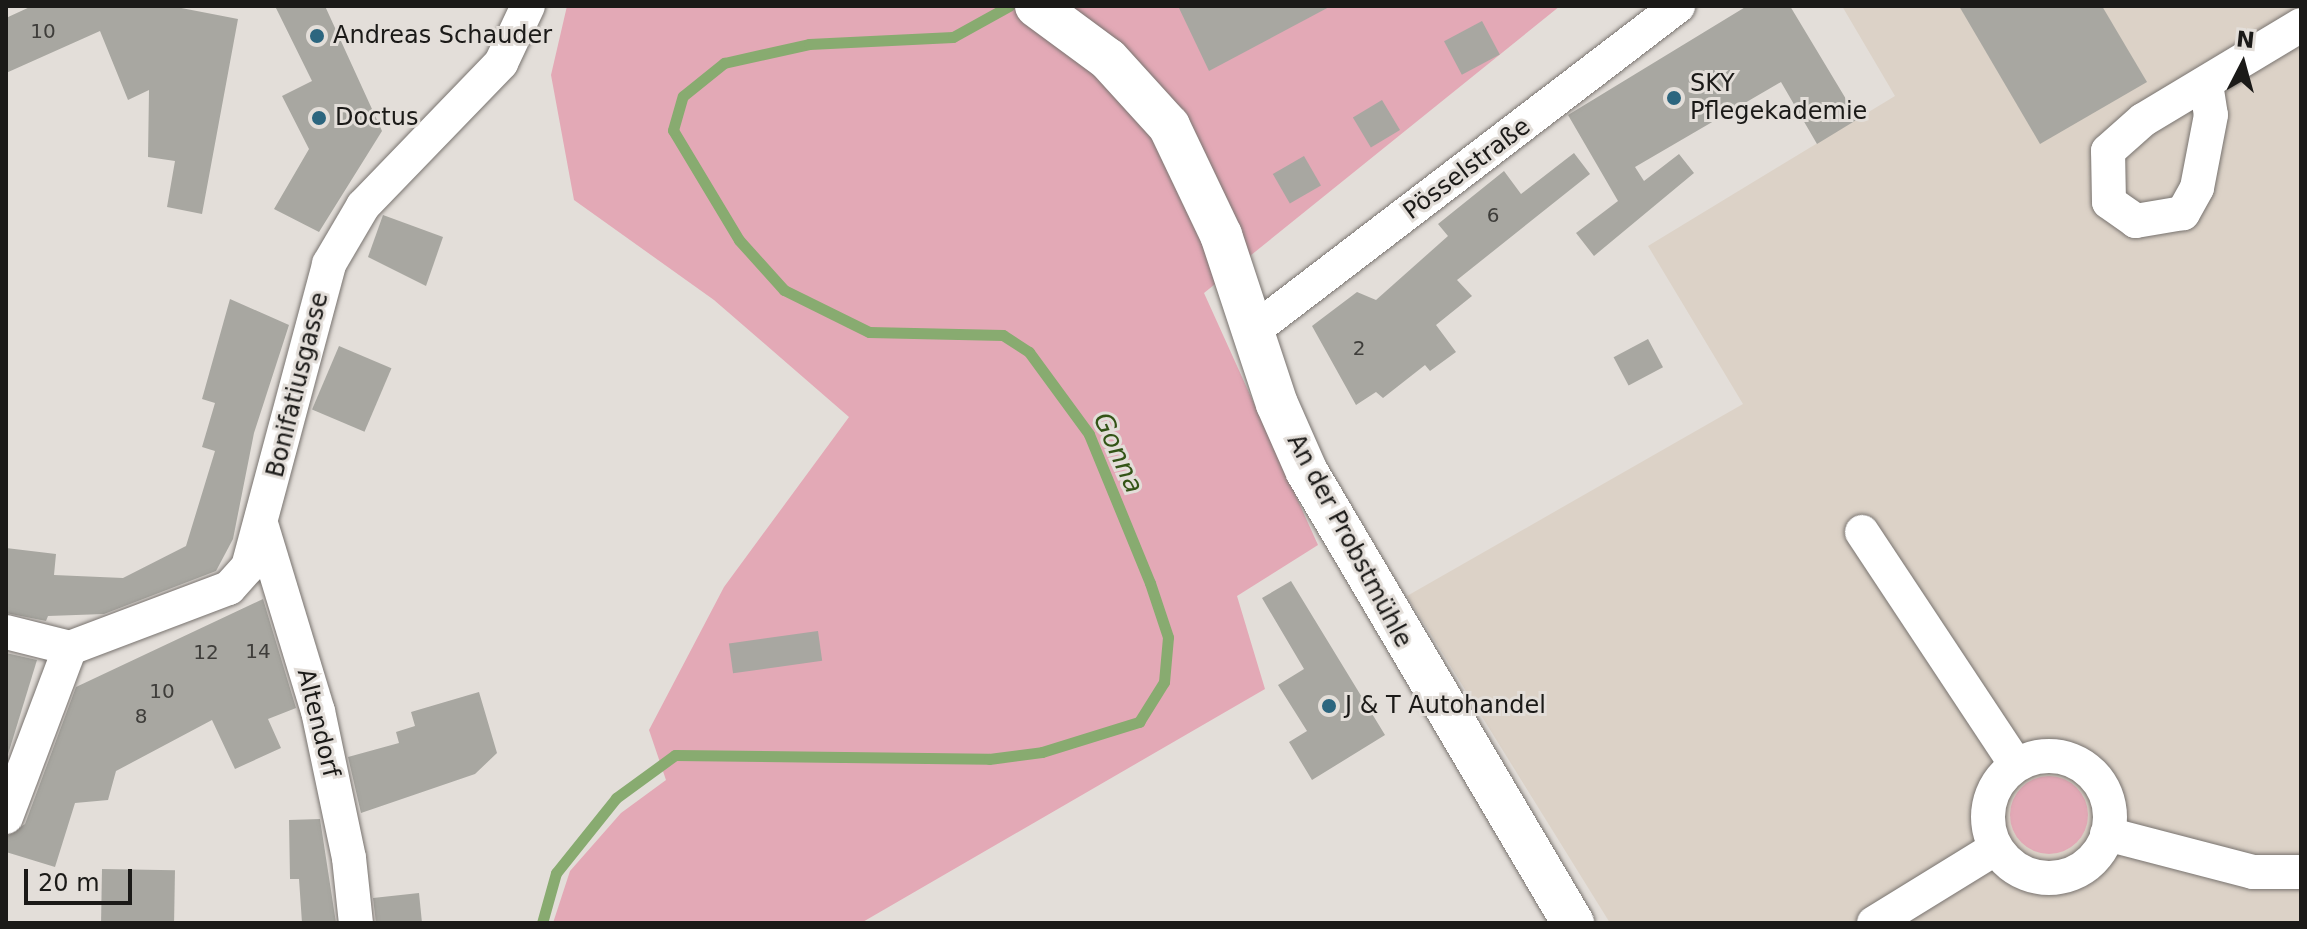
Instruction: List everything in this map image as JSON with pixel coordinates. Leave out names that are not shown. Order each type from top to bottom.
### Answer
[{"type":"street","name":"Bonifatiusgasse","points":[[70,648],[229,588],[248,567],[262,527],[329,264],[363,206],[501,63],[528,6]]},
{"type":"street","name":"Pösselstraße","points":[[1254,330],[1678,6]]},
{"type":"street","name":"An der Probstmühle","points":[[1038,7],[1108,59],[1169,126],[1221,235],[1277,404],[1330,517],[1573,923]]},
{"type":"street","points":[[2206,84],[2301,25]]},
{"type":"street","name":"Altendorf","points":[[262,527],[318,711],[356,923]]},
{"type":"street","points":[[1862,532],[2016,765]]},
{"type":"street","points":[[6,632],[70,648],[6,817]]},
{"type":"street","points":[[2051,755],[2086,768],[2107,798],[2107,834],[2085,866],[2049,878],[2024,873],[1996,848],[1988,809],[1997,784],[2016,765],[2051,755]]},
{"type":"street","points":[[2107,834],[2253,872],[2301,872]]},
{"type":"street","points":[[1874,923],[1996,848]]},
{"type":"shaded area","points":[[567,6],[1560,6],[1204,293],[1318,545],[1237,596],[1265,689],[861,923],[553,923],[570,871],[621,813],[666,780],[649,730],[724,587],[849,417],[714,300],[574,200],[551,75]]},
{"type":"shaded area","points":[[1842,6],[2301,6],[2301,923],[1610,923],[1407,596],[1743,404],[1648,246],[1895,96]]},
{"type":"shaded area","points":[[2049,776],[2064,779],[2077,787],[2085,800],[2088,815],[2085,830],[2077,843],[2064,851],[2049,854],[2034,851],[2021,843],[2013,830],[2010,815],[2013,800],[2021,787],[2034,779]]},
{"type":"building","points":[[32,6],[171,6],[238,19],[202,214],[167,207],[175,161],[148,157],[149,90],[128,100],[100,31],[6,73],[6,18]]},
{"type":"building","points":[[275,6],[325,6],[382,131],[319,232],[274,209],[309,149],[282,96],[312,81]]},
{"type":"building","points":[[1178,6],[1331,6],[1209,71]]},
{"type":"building","name":"SKY Pflegekademie","points":[[1747,6],[1790,6],[1858,119],[1817,144],[1781,82],[1635,167],[1644,181],[1679,154],[1694,173],[1594,256],[1576,233],[1618,201],[1568,115]]},
{"type":"building","points":[[1959,6],[2102,6],[2147,82],[2040,144]]},
{"type":"building","points":[[1482,21],[1500,55],[1462,75],[1444,41]]},
{"type":"building","points":[[1382,100],[1400,130],[1371,148],[1353,118]]},
{"type":"building","points":[[1574,153],[1590,174],[1457,280],[1472,296],[1436,325],[1456,352],[1430,371],[1425,365],[1383,398],[1376,392],[1356,405],[1312,326],[1357,292],[1376,300],[1448,236],[1438,224],[1504,171],[1521,194]]},
{"type":"building","points":[[1304,156],[1321,185],[1290,203],[1273,174]]},
{"type":"building","points":[[383,215],[443,237],[426,286],[368,257]]},
{"type":"building","points":[[230,299],[289,325],[254,433],[233,539],[216,571],[104,614],[48,616],[46,621],[6,613],[6,548],[56,554],[54,575],[123,578],[186,546],[215,451],[202,447],[215,403],[202,399]]},
{"type":"building","points":[[1648,339],[1663,367],[1629,386],[1614,357]]},
{"type":"building","points":[[339,346],[391,368],[365,432],[312,410]]},
{"type":"building","points":[[1291,581],[1385,735],[1312,780],[1289,742],[1307,731],[1278,685],[1304,669],[1262,598]]},
{"type":"building","points":[[263,599],[296,708],[268,719],[281,748],[235,769],[212,720],[116,771],[108,800],[75,803],[55,867],[6,852],[6,837],[25,824],[76,687]]},
{"type":"building","points":[[818,631],[822,661],[733,673],[729,644]]},
{"type":"building","points":[[6,653],[37,660],[6,761]]},
{"type":"building","points":[[479,692],[497,753],[475,774],[361,813],[348,757],[399,743],[396,732],[415,726],[411,712]]},
{"type":"building","points":[[320,819],[336,923],[302,923],[299,879],[290,879],[289,820]]},
{"type":"building","points":[[102,869],[175,870],[174,923],[101,922]]},
{"type":"building","points":[[419,893],[422,923],[376,923],[373,898]]},
{"type":"waterway","name":"Gonna","points":[[542,923],[556,873],[616,798],[675,755],[989,759],[1042,752],[1139,722],[1164,682],[1168,637],[1150,583],[1089,434],[1029,352],[1003,335],[869,332],[784,290],[739,240],[673,130],[683,96],[724,63],[809,44],[953,37],[1009,6]]},
{"type":"place","name":"Andreas Schauder","points":[[317,36]]},
{"type":"place","name":"SKY Pflegekademie","points":[[1674,98]]},
{"type":"place","name":"Doctus","points":[[319,118]]},
{"type":"place","name":"J & T Autohandel","points":[[1329,706]]}]
